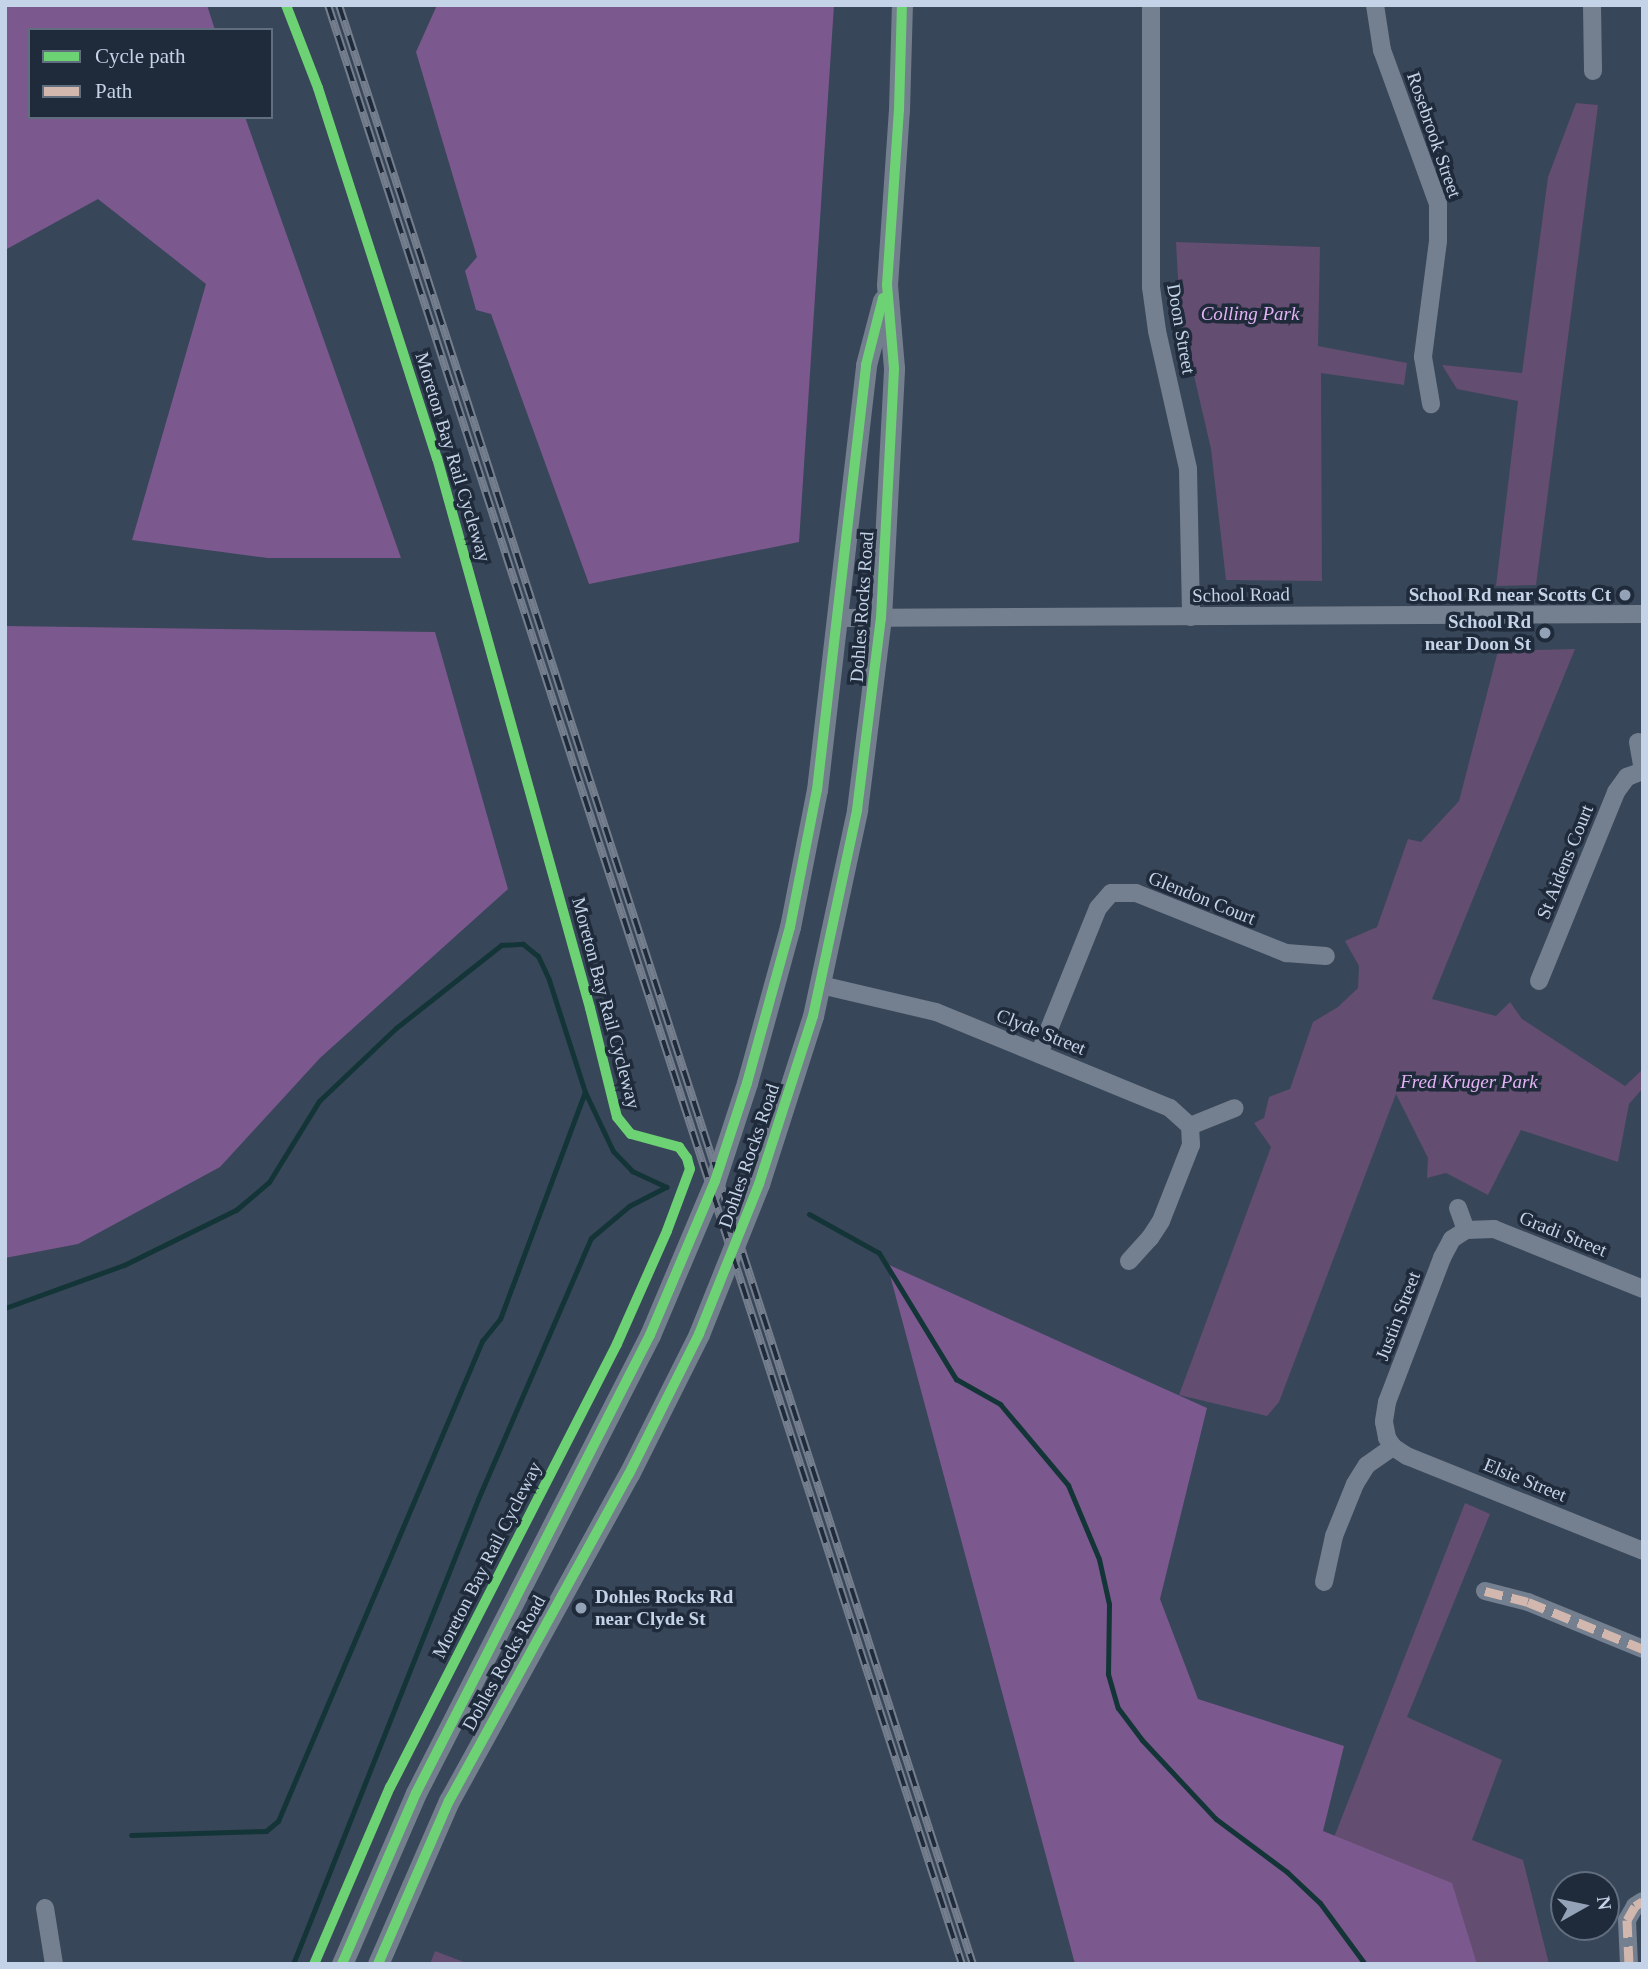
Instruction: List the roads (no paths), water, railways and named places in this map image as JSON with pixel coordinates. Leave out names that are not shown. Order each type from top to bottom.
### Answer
[{"type":"main road","name":"Dohles Rocks Road","points":[[378,1964],[455,1790],[629,1474],[699,1334],[760,1184],[821,985],[857,810],[881,618],[894,368],[887,285],[900,110],[902,5]]},
{"type":"main road","name":"Dohles Rocks Road","points":[[342,1964],[416,1793],[650,1335],[715,1181],[761,1037],[792,915],[817,790],[839,618],[866,365],[887,285]]},
{"type":"street","name":"Doon Street","points":[[1151,5],[1151,287],[1188,468],[1191,617]]},
{"type":"street","name":"Rosebrook Street","points":[[1375,5],[1382,50],[1438,204],[1438,241],[1423,357],[1431,404]]},
{"type":"street","points":[[1592,5],[1593,71]]},
{"type":"street","name":"School Road","points":[[839,618],[1643,614]]},
{"type":"street","name":"St Aidens Court","points":[[1539,981],[1616,792],[1627,777],[1643,770],[1638,742]]},
{"type":"street","name":"Glendon Court","points":[[1040,1054],[1098,908],[1111,893],[1136,893],[1286,953],[1326,956]]},
{"type":"street","name":"Clyde Street","points":[[821,985],[936,1012],[1170,1108],[1189,1126]]},
{"type":"street","points":[[1129,1261],[1161,1221],[1191,1145],[1189,1126],[1235,1108]]},
{"type":"street","points":[[1458,1208],[1466,1230]]},
{"type":"street","name":"Gradi Street","points":[[1466,1230],[1494,1229],[1643,1289]]},
{"type":"street","name":"Justin Street","points":[[1393,1447],[1385,1430],[1387,1402],[1442,1258],[1452,1238],[1466,1230]]},
{"type":"street","points":[[1324,1582],[1334,1536],[1355,1484],[1367,1465],[1393,1447]]},
{"type":"street","name":"Elsie Street","points":[[1393,1447],[1407,1456],[1643,1551]]},
{"type":"street","points":[[1485,1591],[1528,1602],[1643,1649]]},
{"type":"street","points":[[1629,1964],[1627,1920],[1635,1906],[1643,1901]]},
{"type":"street","points":[[45,1908],[54,1964]]},
{"type":"waterway","points":[[5,1308],[124,1265],[236,1210],[269,1182],[319,1101],[396,1028],[501,945],[523,944],[538,956],[549,980],[585,1092],[613,1151],[632,1171],[666,1187]]},
{"type":"waterway","points":[[131,1835],[266,1831],[278,1821],[482,1341],[500,1319],[585,1092]]},
{"type":"waterway","points":[[293,1964],[478,1499],[591,1238],[629,1206],[666,1187]]},
{"type":"waterway","points":[[809,1214],[879,1253],[956,1379],[1000,1404],[1068,1485],[1099,1559],[1109,1604],[1108,1674],[1118,1708],[1142,1740],[1216,1819],[1287,1872],[1320,1903],[1365,1964]]},
{"type":"railway","points":[[328,5],[962,1964]]},
{"type":"railway","points":[[339,5],[973,1964]]},
{"type":"place","name":"School Rd near Scotts Ct","points":[[1625,595]]},
{"type":"place","name":"School Rd near Doon St","points":[[1545,633]]},
{"type":"place","name":"Dohles Rocks Rd near Clyde St","points":[[581,1608]]},
{"type":"park label","name":"Colling Park","points":[[1250,314]]},
{"type":"park label","name":"Fred Kruger Park","points":[[1469,1082]]}]
